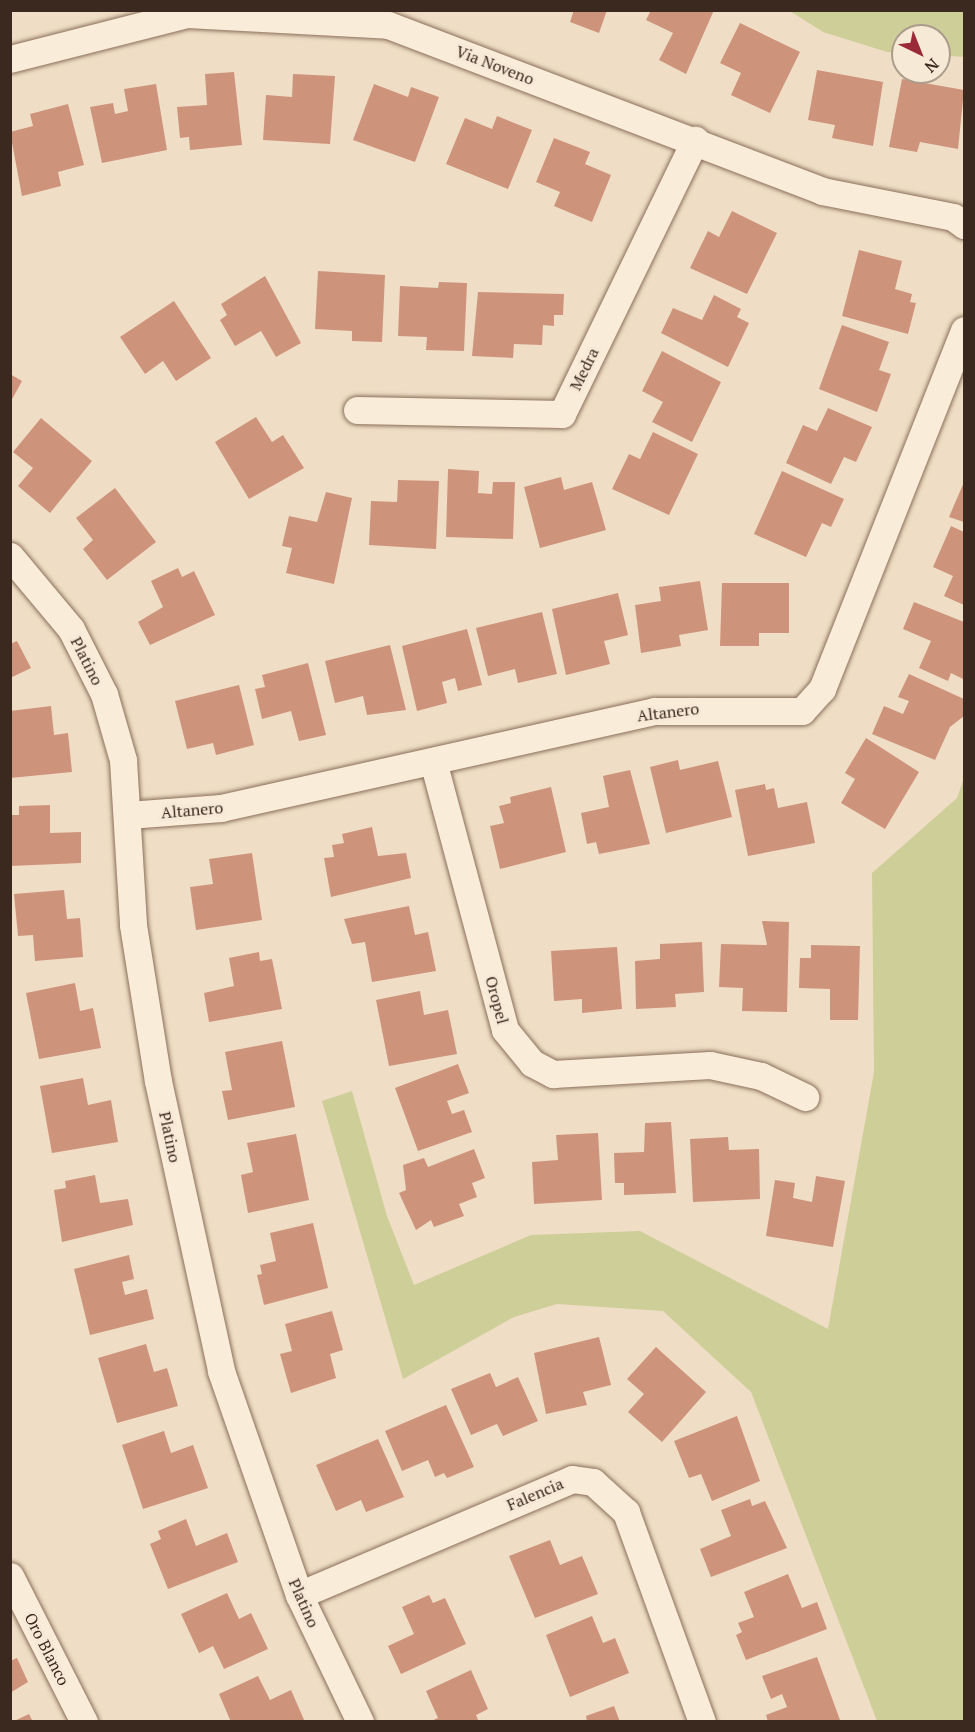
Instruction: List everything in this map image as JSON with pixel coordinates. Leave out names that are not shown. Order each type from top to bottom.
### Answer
[{"type":"street","name":"Via Noveno","points":[[10,59],[187,14],[388,25],[695,140],[822,191],[953,217],[964,225]]},
{"type":"street","name":"Medra","points":[[357,410],[562,414],[695,140]]},
{"type":"street","name":"Altanero","points":[[128,816],[221,808],[654,711],[802,711],[822,689],[964,330]]},
{"type":"street","name":"Platino","points":[[10,556],[71,629],[104,694],[123,760],[133,925],[158,1081],[221,1371],[299,1595],[360,1722]]},
{"type":"street","name":"Oropel","points":[[434,761],[505,1030],[532,1063],[553,1074],[710,1065],[762,1076],[805,1096]]},
{"type":"street","name":"Falencia","points":[[299,1595],[572,1479],[592,1482],[626,1512],[702,1722]]},
{"type":"street","name":"Oro Blanco","points":[[10,1576],[84,1722]]},
{"type":"green space","points":[[790,11],[964,11],[964,57],[951,56],[951,24],[891,24],[891,52],[823,32]]},
{"type":"green space","points":[[964,778],[964,1721],[877,1721],[751,1392],[663,1311],[557,1304],[514,1317],[403,1379],[322,1101],[352,1091],[387,1216],[414,1285],[531,1235],[640,1231],[828,1329],[874,1072],[872,873],[957,798]]},
{"type":"building","points":[[574,10],[607,10],[599,33],[570,22]]},
{"type":"building","points":[[651,10],[714,10],[686,74],[659,60],[673,33],[646,20]]},
{"type":"building","points":[[740,23],[800,52],[770,113],[731,95],[741,73],[720,63]]},
{"type":"building","points":[[817,70],[883,82],[873,146],[832,138],[835,125],[808,120]]},
{"type":"building","points":[[234,72],[242,145],[190,150],[189,137],[180,138],[177,107],[207,105],[205,74]]},
{"type":"building","points":[[293,74],[335,76],[330,144],[263,140],[266,95],[292,97]]},
{"type":"building","points":[[156,84],[167,150],[102,163],[90,107],[113,103],[115,114],[128,111],[124,89]]},
{"type":"building","points":[[374,84],[408,97],[411,87],[439,97],[415,162],[353,140]]},
{"type":"building","points":[[901,84],[930,84],[964,90],[958,149],[920,142],[917,152],[889,147]]},
{"type":"building","points":[[68,104],[84,165],[58,172],[61,186],[22,196],[10,132],[33,126],[30,114]]},
{"type":"building","points":[[497,116],[532,130],[508,189],[446,164],[465,118],[492,129]]},
{"type":"building","points":[[554,138],[590,152],[585,164],[611,175],[592,222],[554,206],[560,192],[536,182]]},
{"type":"building","points":[[732,211],[777,233],[747,294],[690,268],[708,231],[719,237]]},
{"type":"building","points":[[859,250],[902,261],[895,289],[912,294],[910,302],[916,303],[908,334],[842,316]]},
{"type":"building","points":[[318,271],[385,275],[382,342],[352,341],[352,331],[315,329]]},
{"type":"building","points":[[265,276],[301,343],[276,357],[261,331],[235,346],[220,320],[227,315],[221,304]]},
{"type":"building","points":[[439,282],[467,283],[464,351],[426,350],[427,337],[398,336],[400,286],[438,288]]},
{"type":"building","points":[[478,292],[564,294],[563,315],[554,315],[554,326],[543,325],[542,345],[514,344],[513,358],[472,356]]},
{"type":"building","points":[[714,295],[741,309],[737,317],[749,323],[728,367],[661,333],[673,308],[702,320]]},
{"type":"building","points":[[174,301],[211,358],[176,381],[163,361],[145,374],[120,337]]},
{"type":"building","points":[[842,325],[889,342],[879,370],[891,374],[877,412],[819,389]]},
{"type":"building","points":[[662,351],[721,382],[692,442],[652,422],[663,402],[642,391]]},
{"type":"building","points":[[10,374],[22,381],[10,403]]},
{"type":"building","points":[[828,408],[872,427],[856,462],[844,457],[831,484],[786,463],[803,425],[817,431]]},
{"type":"building","points":[[256,417],[272,442],[283,435],[304,468],[249,499],[215,442]]},
{"type":"building","points":[[41,418],[92,461],[50,513],[18,486],[33,468],[13,452]]},
{"type":"building","points":[[653,432],[698,454],[669,515],[612,489],[629,454],[640,459]]},
{"type":"building","points":[[448,469],[479,471],[478,493],[492,494],[493,482],[515,482],[513,539],[446,537]]},
{"type":"building","points":[[782,471],[844,499],[831,527],[822,523],[806,557],[754,534]]},
{"type":"building","points":[[561,477],[564,490],[592,482],[606,530],[540,548],[524,487]]},
{"type":"building","points":[[398,480],[439,481],[436,549],[369,545],[371,501],[397,502]]},
{"type":"building","points":[[964,482],[964,522],[949,517]]},
{"type":"building","points":[[115,488],[156,542],[107,580],[83,549],[93,540],[76,518]]},
{"type":"building","points":[[326,492],[352,498],[334,584],[286,573],[292,548],[282,546],[289,516],[317,522]]},
{"type":"building","points":[[951,526],[964,532],[964,605],[944,596],[953,576],[933,567]]},
{"type":"building","points":[[178,568],[182,577],[194,571],[215,615],[150,645],[138,622],[163,607],[151,581]]},
{"type":"building","points":[[700,581],[708,630],[679,635],[681,646],[641,653],[635,605],[661,601],[659,587]]},
{"type":"building","points":[[722,583],[789,583],[789,633],[759,633],[759,646],[720,646]]},
{"type":"building","points":[[618,593],[628,635],[604,641],[610,664],[566,675],[552,609]]},
{"type":"building","points":[[914,602],[964,622],[963,679],[951,673],[948,681],[919,668],[931,641],[903,629]]},
{"type":"building","points":[[542,612],[557,674],[518,683],[515,669],[488,676],[476,628]]},
{"type":"building","points":[[467,629],[482,685],[458,691],[455,678],[442,682],[447,703],[417,711],[402,646]]},
{"type":"building","points":[[17,641],[31,668],[10,678],[10,644]]},
{"type":"building","points":[[390,645],[406,710],[367,715],[363,696],[335,703],[325,661]]},
{"type":"building","points":[[308,663],[326,735],[299,741],[291,711],[262,719],[255,689],[265,687],[262,675]]},
{"type":"building","points":[[909,674],[964,699],[964,716],[950,727],[935,760],[872,734],[884,706],[903,714],[909,701],[898,697]]},
{"type":"building","points":[[239,685],[254,745],[216,755],[213,743],[187,749],[175,701]]},
{"type":"building","points":[[51,706],[54,735],[68,733],[72,772],[10,778],[10,711]]},
{"type":"building","points":[[866,738],[919,772],[885,829],[841,803],[855,779],[845,773]]},
{"type":"building","points":[[678,760],[680,770],[718,761],[732,817],[666,833],[650,767]]},
{"type":"building","points":[[630,770],[650,844],[599,854],[596,842],[587,844],[581,813],[609,807],[603,776]]},
{"type":"building","points":[[765,784],[766,790],[774,788],[778,808],[807,802],[815,843],[748,856],[735,790]]},
{"type":"building","points":[[551,787],[566,852],[500,869],[490,826],[504,823],[499,806],[511,803],[510,797]]},
{"type":"building","points":[[50,805],[50,833],[81,832],[81,863],[10,866],[10,815],[19,815],[19,806]]},
{"type":"building","points":[[372,827],[378,856],[406,853],[411,878],[331,897],[324,858],[334,857],[332,845],[344,843],[342,834]]},
{"type":"building","points":[[252,853],[262,920],[196,930],[190,887],[213,884],[209,859]]},
{"type":"building","points":[[64,890],[67,919],[80,918],[83,957],[35,961],[33,935],[18,936],[14,894]]},
{"type":"building","points":[[409,906],[415,935],[428,932],[436,971],[372,982],[365,942],[352,944],[344,919]]},
{"type":"building","points":[[762,921],[789,922],[787,1012],[742,1011],[743,988],[719,987],[721,944],[767,945]]},
{"type":"building","points":[[702,942],[704,992],[675,994],[676,1007],[636,1009],[635,961],[660,959],[660,944]]},
{"type":"building","points":[[811,945],[860,946],[858,1020],[830,1020],[830,989],[799,988],[800,958],[811,958]]},
{"type":"building","points":[[617,947],[622,1009],[582,1013],[582,999],[554,1001],[551,951]]},
{"type":"building","points":[[259,952],[260,961],[272,959],[282,1009],[209,1022],[204,993],[234,986],[229,958]]},
{"type":"building","points":[[75,983],[80,1011],[93,1008],[101,1048],[39,1059],[26,993]]},
{"type":"building","points":[[420,991],[424,1015],[448,1010],[457,1054],[389,1066],[376,1000]]},
{"type":"building","points":[[282,1041],[295,1107],[228,1120],[222,1091],[232,1090],[225,1052]]},
{"type":"building","points":[[458,1064],[469,1093],[447,1101],[452,1114],[464,1110],[472,1132],[418,1151],[395,1088]]},
{"type":"building","points":[[83,1078],[88,1105],[111,1100],[118,1142],[52,1153],[40,1086]]},
{"type":"building","points":[[671,1122],[676,1193],[624,1195],[624,1183],[615,1183],[614,1153],[644,1152],[645,1123]]},
{"type":"building","points":[[598,1133],[602,1200],[534,1204],[532,1162],[558,1160],[556,1135]]},
{"type":"building","points":[[296,1134],[309,1200],[248,1213],[241,1175],[253,1172],[247,1143]]},
{"type":"building","points":[[728,1137],[729,1150],[759,1149],[760,1199],[693,1202],[690,1139]]},
{"type":"building","points":[[474,1149],[485,1178],[472,1183],[477,1197],[459,1204],[464,1216],[434,1227],[431,1220],[416,1230],[399,1193],[406,1190],[403,1165],[424,1158],[428,1167]]},
{"type":"building","points":[[95,1175],[100,1203],[128,1199],[133,1225],[62,1242],[54,1190],[66,1188],[65,1181]]},
{"type":"building","points":[[816,1176],[845,1181],[833,1247],[766,1236],[775,1180],[795,1183],[793,1198],[812,1202]]},
{"type":"building","points":[[313,1223],[328,1288],[264,1305],[257,1275],[262,1274],[260,1265],[276,1261],[270,1233]]},
{"type":"building","points":[[129,1255],[134,1279],[122,1282],[125,1295],[147,1289],[154,1319],[90,1335],[74,1269]]},
{"type":"building","points":[[332,1311],[343,1350],[330,1354],[336,1378],[291,1393],[280,1354],[292,1351],[285,1324]]},
{"type":"building","points":[[599,1337],[611,1385],[583,1392],[587,1405],[546,1414],[534,1353]]},
{"type":"building","points":[[146,1344],[154,1372],[167,1368],[178,1406],[117,1423],[98,1358]]},
{"type":"building","points":[[656,1347],[706,1392],[662,1442],[628,1412],[644,1394],[627,1379]]},
{"type":"building","points":[[490,1373],[496,1387],[518,1377],[538,1421],[503,1436],[497,1424],[471,1435],[451,1389]]},
{"type":"building","points":[[446,1405],[474,1467],[447,1478],[444,1473],[435,1477],[428,1460],[402,1471],[385,1431]]},
{"type":"building","points":[[737,1416],[760,1481],[712,1501],[701,1474],[689,1478],[674,1441]]},
{"type":"building","points":[[164,1431],[171,1453],[193,1445],[208,1488],[143,1509],[122,1445]]},
{"type":"building","points":[[378,1439],[404,1497],[366,1512],[361,1500],[336,1511],[316,1465]]},
{"type":"building","points":[[750,1499],[752,1506],[765,1501],[787,1548],[711,1577],[700,1549],[731,1536],[721,1510]]},
{"type":"building","points":[[186,1519],[196,1546],[227,1533],[238,1562],[168,1589],[150,1544],[161,1539],[158,1531]]},
{"type":"building","points":[[550,1540],[560,1565],[582,1556],[598,1594],[535,1618],[509,1556]]},
{"type":"building","points":[[788,1574],[802,1608],[817,1602],[827,1629],[746,1660],[736,1635],[742,1632],[738,1623],[754,1617],[744,1592]]},
{"type":"building","points":[[227,1593],[239,1619],[251,1613],[268,1649],[224,1669],[213,1646],[199,1653],[181,1614]]},
{"type":"building","points":[[429,1595],[433,1603],[445,1598],[466,1644],[401,1674],[388,1646],[414,1634],[402,1607]]},
{"type":"building","points":[[592,1616],[603,1643],[615,1638],[629,1673],[570,1697],[546,1635]]},
{"type":"building","points":[[817,1657],[840,1720],[768,1722],[766,1715],[787,1707],[782,1694],[771,1699],[762,1676]]},
{"type":"building","points":[[17,1658],[28,1682],[10,1693],[10,1661]]},
{"type":"building","points":[[471,1670],[488,1709],[476,1715],[479,1722],[429,1722],[438,1718],[426,1691]]},
{"type":"building","points":[[258,1676],[270,1700],[291,1690],[305,1722],[231,1722],[219,1694]]},
{"type":"building","points":[[614,1706],[620,1722],[587,1722],[586,1716]]},
{"type":"building","points":[[29,1714],[33,1722],[12,1722]]}]
